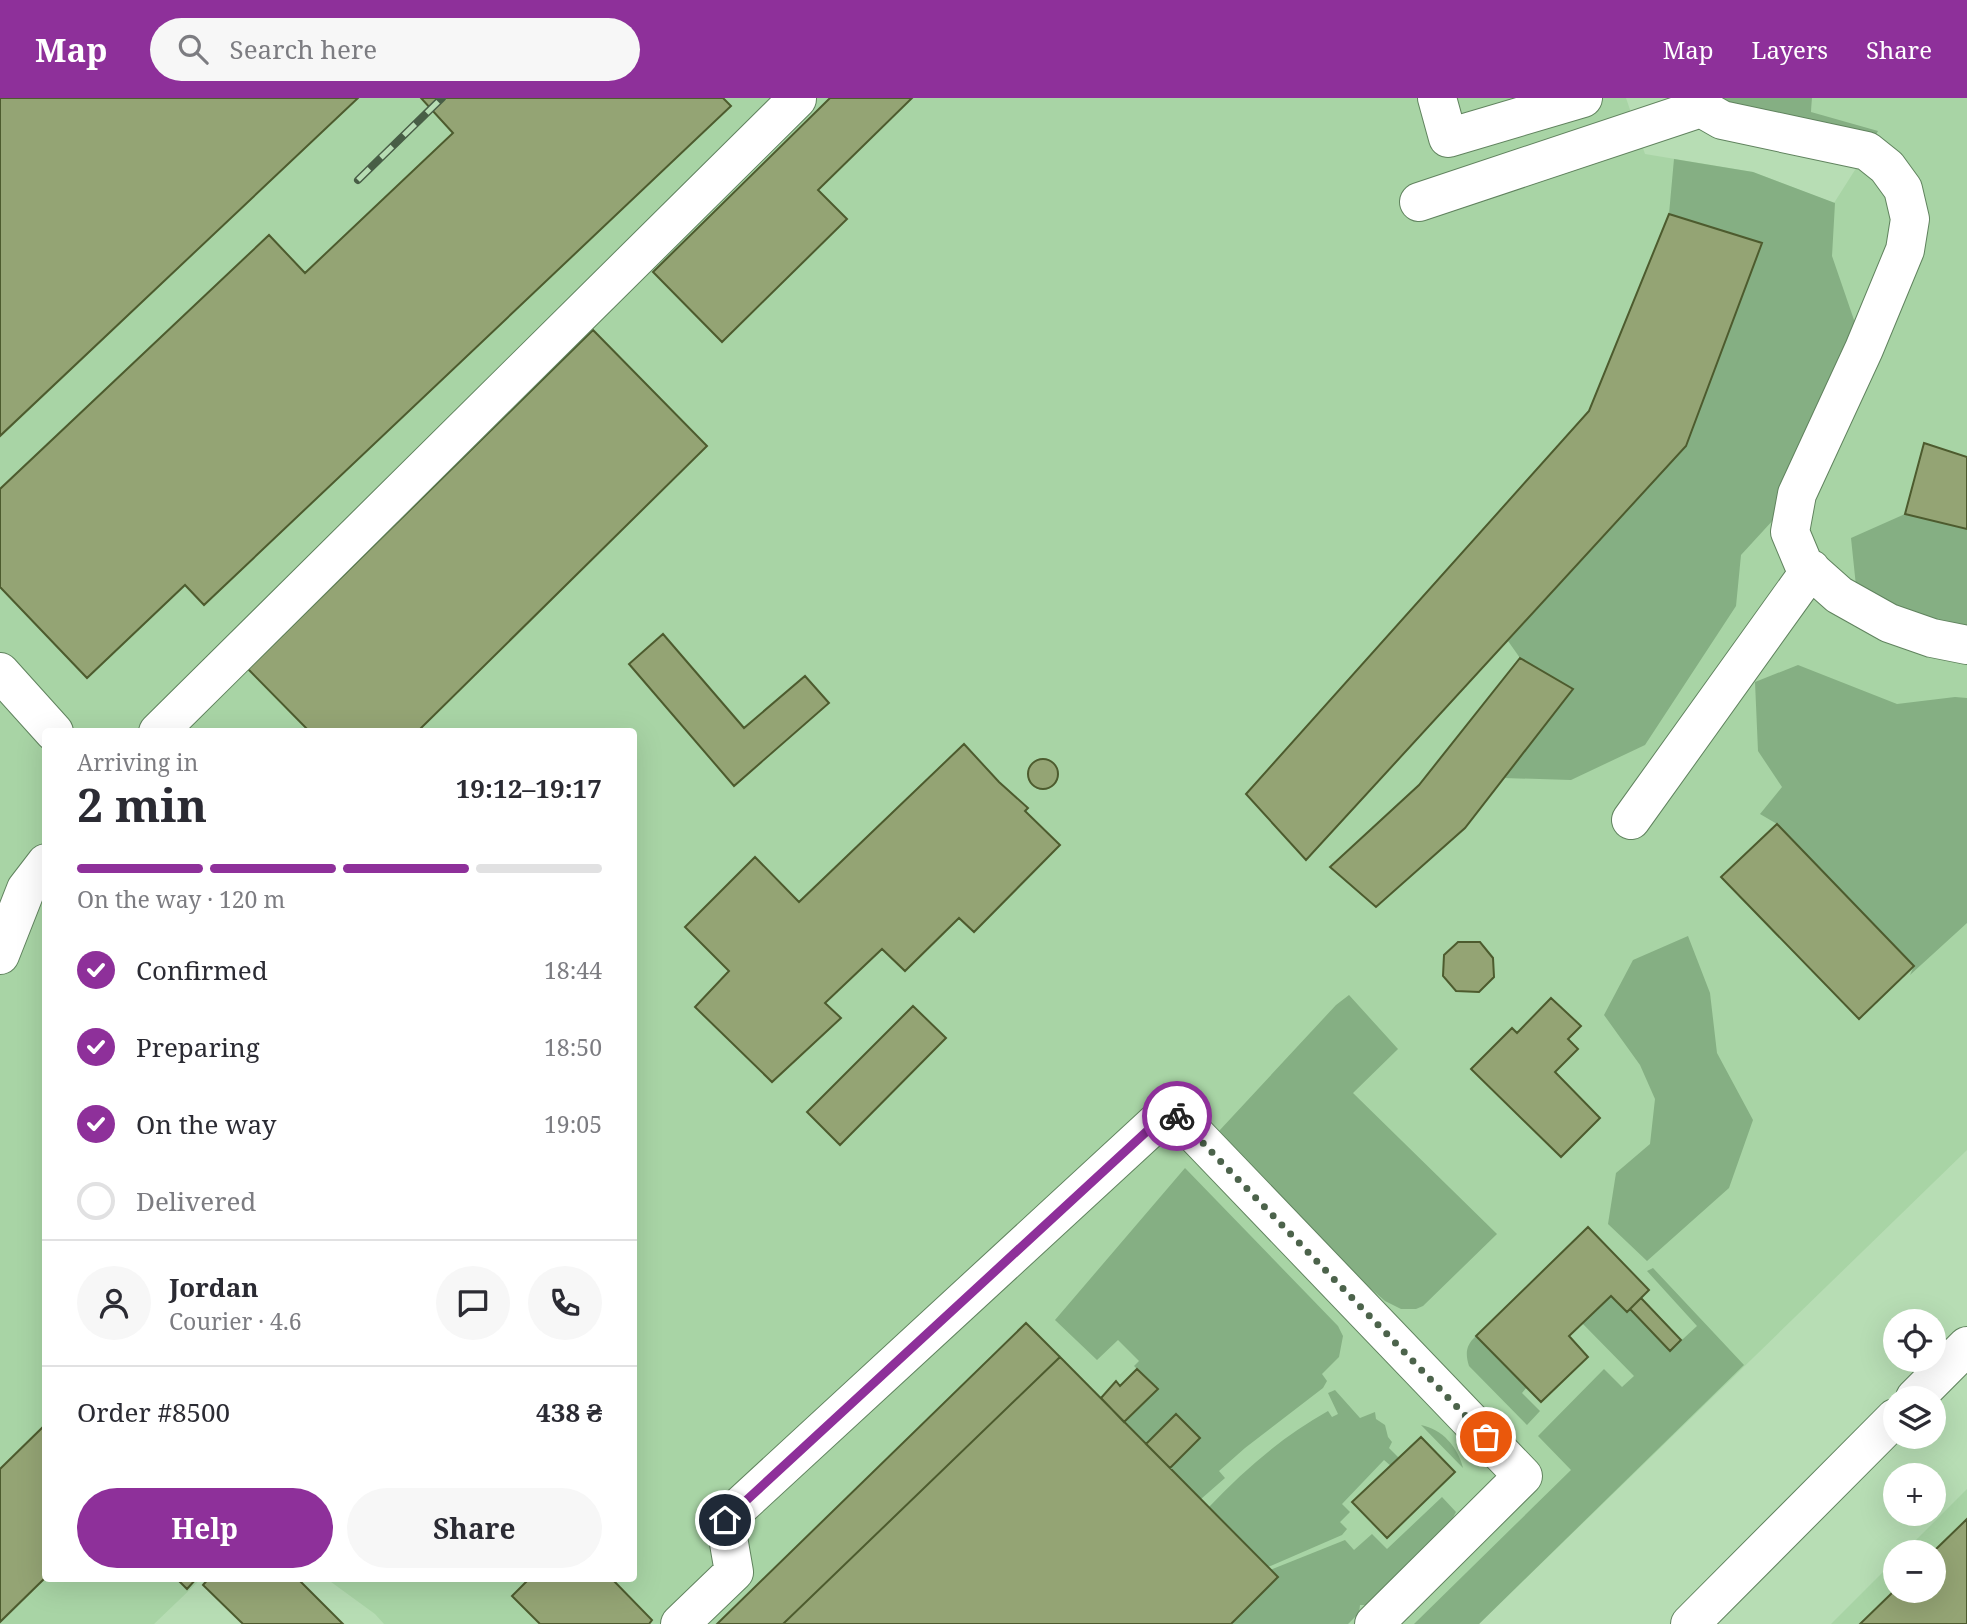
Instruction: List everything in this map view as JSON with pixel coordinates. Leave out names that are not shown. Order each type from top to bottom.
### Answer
[{"type":"street","points":[[1437,98],[1448,138],[1583,98]]},
{"type":"street","points":[[162,728],[797,99]]},
{"type":"street","points":[[1419,202],[1700,103],[1722,120],[1867,151],[1887,167],[1903,188],[1910,219],[1905,250],[1864,349],[1797,494],[1790,532],[1803,563],[1839,595],[1889,623],[1932,638],[1967,645]]},
{"type":"street","points":[[1631,820],[1811,569]]},
{"type":"street","points":[[0,672],[50,728]]},
{"type":"street","points":[[0,955],[26,889],[42,868]]},
{"type":"street","points":[[680,1624],[734,1572],[725,1520],[1171,1109],[1523,1476],[1374,1624]]},
{"type":"street","points":[[1926,1386],[1967,1346]]},
{"type":"street","points":[[1690,1624],[1883,1430]]},
{"type":"shaded area","points":[[0,98],[1626,98],[1645,154],[1753,172],[1834,203],[1867,151],[1811,112],[1812,98],[1967,98],[1967,1150],[1479,1624],[384,1624],[375,1614],[331,1582],[637,1582],[637,728],[42,728],[42,1582],[198,1582],[154,1624],[0,1624]]},
{"type":"shaded area","points":[[1721,98],[1812,98],[1811,112],[1878,131],[1867,151],[1722,120]]},
{"type":"shaded area","points":[[1674,159],[1753,172],[1835,203],[1832,256],[1864,349],[1797,494],[1741,555],[1736,606],[1645,745],[1571,780],[1504,778],[1573,689],[1520,658],[1508,641],[1686,446],[1762,243],[1669,214]]},
{"type":"shaded area","points":[[1905,514],[1967,529],[1967,630],[1928,623],[1856,586],[1851,538]]},
{"type":"shaded area","points":[[1798,665],[1897,704],[1967,698],[1967,923],[1910,975],[1914,966],[1777,824],[1760,814],[1782,787],[1758,751],[1755,682]]},
{"type":"shaded area","points":[[1688,936],[1710,993],[1717,1053],[1753,1120],[1729,1188],[1647,1261],[1608,1224],[1616,1173],[1650,1144],[1655,1099],[1640,1065],[1604,1015],[1633,960]]},
{"type":"shaded area","points":[[1349,995],[1398,1049],[1353,1093],[1497,1234],[1423,1306],[1416,1309],[1401,1309],[1385,1301],[1353,1273],[1219,1131],[1336,1005]]},
{"type":"shaded area","points":[[1185,1168],[1338,1326],[1343,1336],[1339,1357],[1322,1374],[1327,1381],[1323,1388],[1219,1471],[1225,1478],[1201,1499],[1170,1468],[1200,1439],[1177,1414],[1146,1444],[1124,1422],[1157,1389],[1134,1366],[1139,1361],[1118,1340],[1097,1360],[1055,1320]]},
{"type":"shaded area","points":[[1653,1268],[1744,1365],[1479,1624],[1414,1624],[1571,1470],[1538,1436],[1604,1369],[1622,1387],[1634,1376],[1582,1323],[1611,1296],[1630,1309],[1670,1351],[1697,1326],[1647,1271]]},
{"type":"shaded area","points":[[1476,1336],[1527,1387],[1522,1393],[1540,1411],[1527,1425],[1469,1366],[1467,1350]]},
{"type":"shaded area","points":[[1335,1390],[1360,1418],[1375,1412],[1376,1419],[1385,1425],[1392,1442],[1389,1448],[1399,1458],[1391,1466],[1384,1460],[1342,1504],[1350,1512],[1340,1522],[1347,1529],[1342,1535],[1268,1567],[1209,1507],[1250,1467],[1295,1431],[1328,1411],[1332,1417],[1338,1414],[1328,1393]]},
{"type":"shaded area","points":[[1421,1425],[1436,1430],[1448,1440],[1463,1468]]},
{"type":"shaded area","points":[[1967,1489],[1967,1624],[1831,1624],[1883,1572],[1883,1603],[1946,1603],[1946,1540],[1916,1540],[1930,1526],[1946,1526],[1946,1510]]},
{"type":"shaded area","points":[[1442,1497],[1456,1512],[1449,1525],[1367,1605],[1360,1605],[1359,1613],[1348,1624],[1231,1624],[1278,1578],[1270,1570],[1345,1540],[1354,1550],[1372,1534],[1387,1549]]},
{"type":"building","points":[[0,98],[358,98],[0,436]]},
{"type":"building","points":[[421,98],[723,98],[731,106],[204,605],[185,585],[87,678],[0,587],[0,489],[269,235],[305,273],[453,133]]},
{"type":"building","points":[[830,98],[912,98],[818,190],[847,219],[722,342],[653,272]]},
{"type":"building","points":[[1669,214],[1762,243],[1686,446],[1306,860],[1246,794],[1589,411]]},
{"type":"building","points":[[593,330],[707,446],[421,728],[306,728],[248,669]]},
{"type":"building","points":[[1924,443],[1967,457],[1967,529],[1905,514]]},
{"type":"building","points":[[663,634],[744,728],[805,676],[829,703],[734,786],[629,664]]},
{"type":"building","points":[[1520,658],[1573,689],[1465,828],[1376,907],[1330,867],[1419,785]]},
{"type":"building","points":[[964,744],[999,782],[1028,808],[1025,811],[1060,845],[974,932],[959,918],[905,971],[882,949],[825,1003],[841,1018],[772,1082],[695,1007],[729,971],[685,927],[755,857],[799,902]]},
{"type":"building","points":[[1043,759],[1054,763],[1058,774],[1054,785],[1043,789],[1032,785],[1028,774],[1032,763]]},
{"type":"building","points":[[1777,824],[1914,966],[1859,1019],[1721,877]]},
{"type":"building","points":[[1458,942],[1480,942],[1493,958],[1494,977],[1479,992],[1456,991],[1443,976],[1444,955]]},
{"type":"building","points":[[1551,998],[1581,1026],[1568,1039],[1578,1049],[1555,1072],[1600,1118],[1561,1157],[1471,1069],[1512,1028],[1517,1033]]},
{"type":"building","points":[[913,1006],[946,1038],[840,1145],[807,1112]]},
{"type":"building","points":[[1588,1227],[1649,1290],[1627,1312],[1611,1296],[1569,1336],[1588,1357],[1541,1402],[1476,1336]]},
{"type":"building","points":[[1641,1298],[1681,1340],[1670,1351],[1630,1309]]},
{"type":"building","points":[[1026,1323],[1060,1357],[783,1624],[717,1624]]},
{"type":"building","points":[[1060,1357],[1278,1577],[1231,1624],[783,1624]]},
{"type":"building","points":[[1137,1369],[1158,1389],[1124,1422],[1101,1398],[1116,1381],[1120,1386]]},
{"type":"building","points":[[1176,1414],[1200,1438],[1170,1468],[1146,1444]]},
{"type":"building","points":[[42,1428],[42,1581],[0,1622],[0,1469]]},
{"type":"building","points":[[1421,1437],[1455,1472],[1387,1538],[1352,1502]]},
{"type":"building","points":[[1967,1519],[1967,1624],[1860,1624],[1883,1602],[1946,1603],[1945,1540]]},
{"type":"building","points":[[180,1582],[193,1582],[187,1589]]},
{"type":"building","points":[[206,1582],[301,1582],[343,1624],[243,1624],[203,1585]]},
{"type":"building","points":[[526,1582],[615,1582],[652,1620],[649,1624],[540,1624],[512,1596]]},
{"type":"railway","points":[[358,180],[442,98]]},
{"type":"way so far","points":[[1177,1116],[1486,1437]]},
{"type":"route","points":[[725,1520],[1171,1109],[1177,1116]]}]
